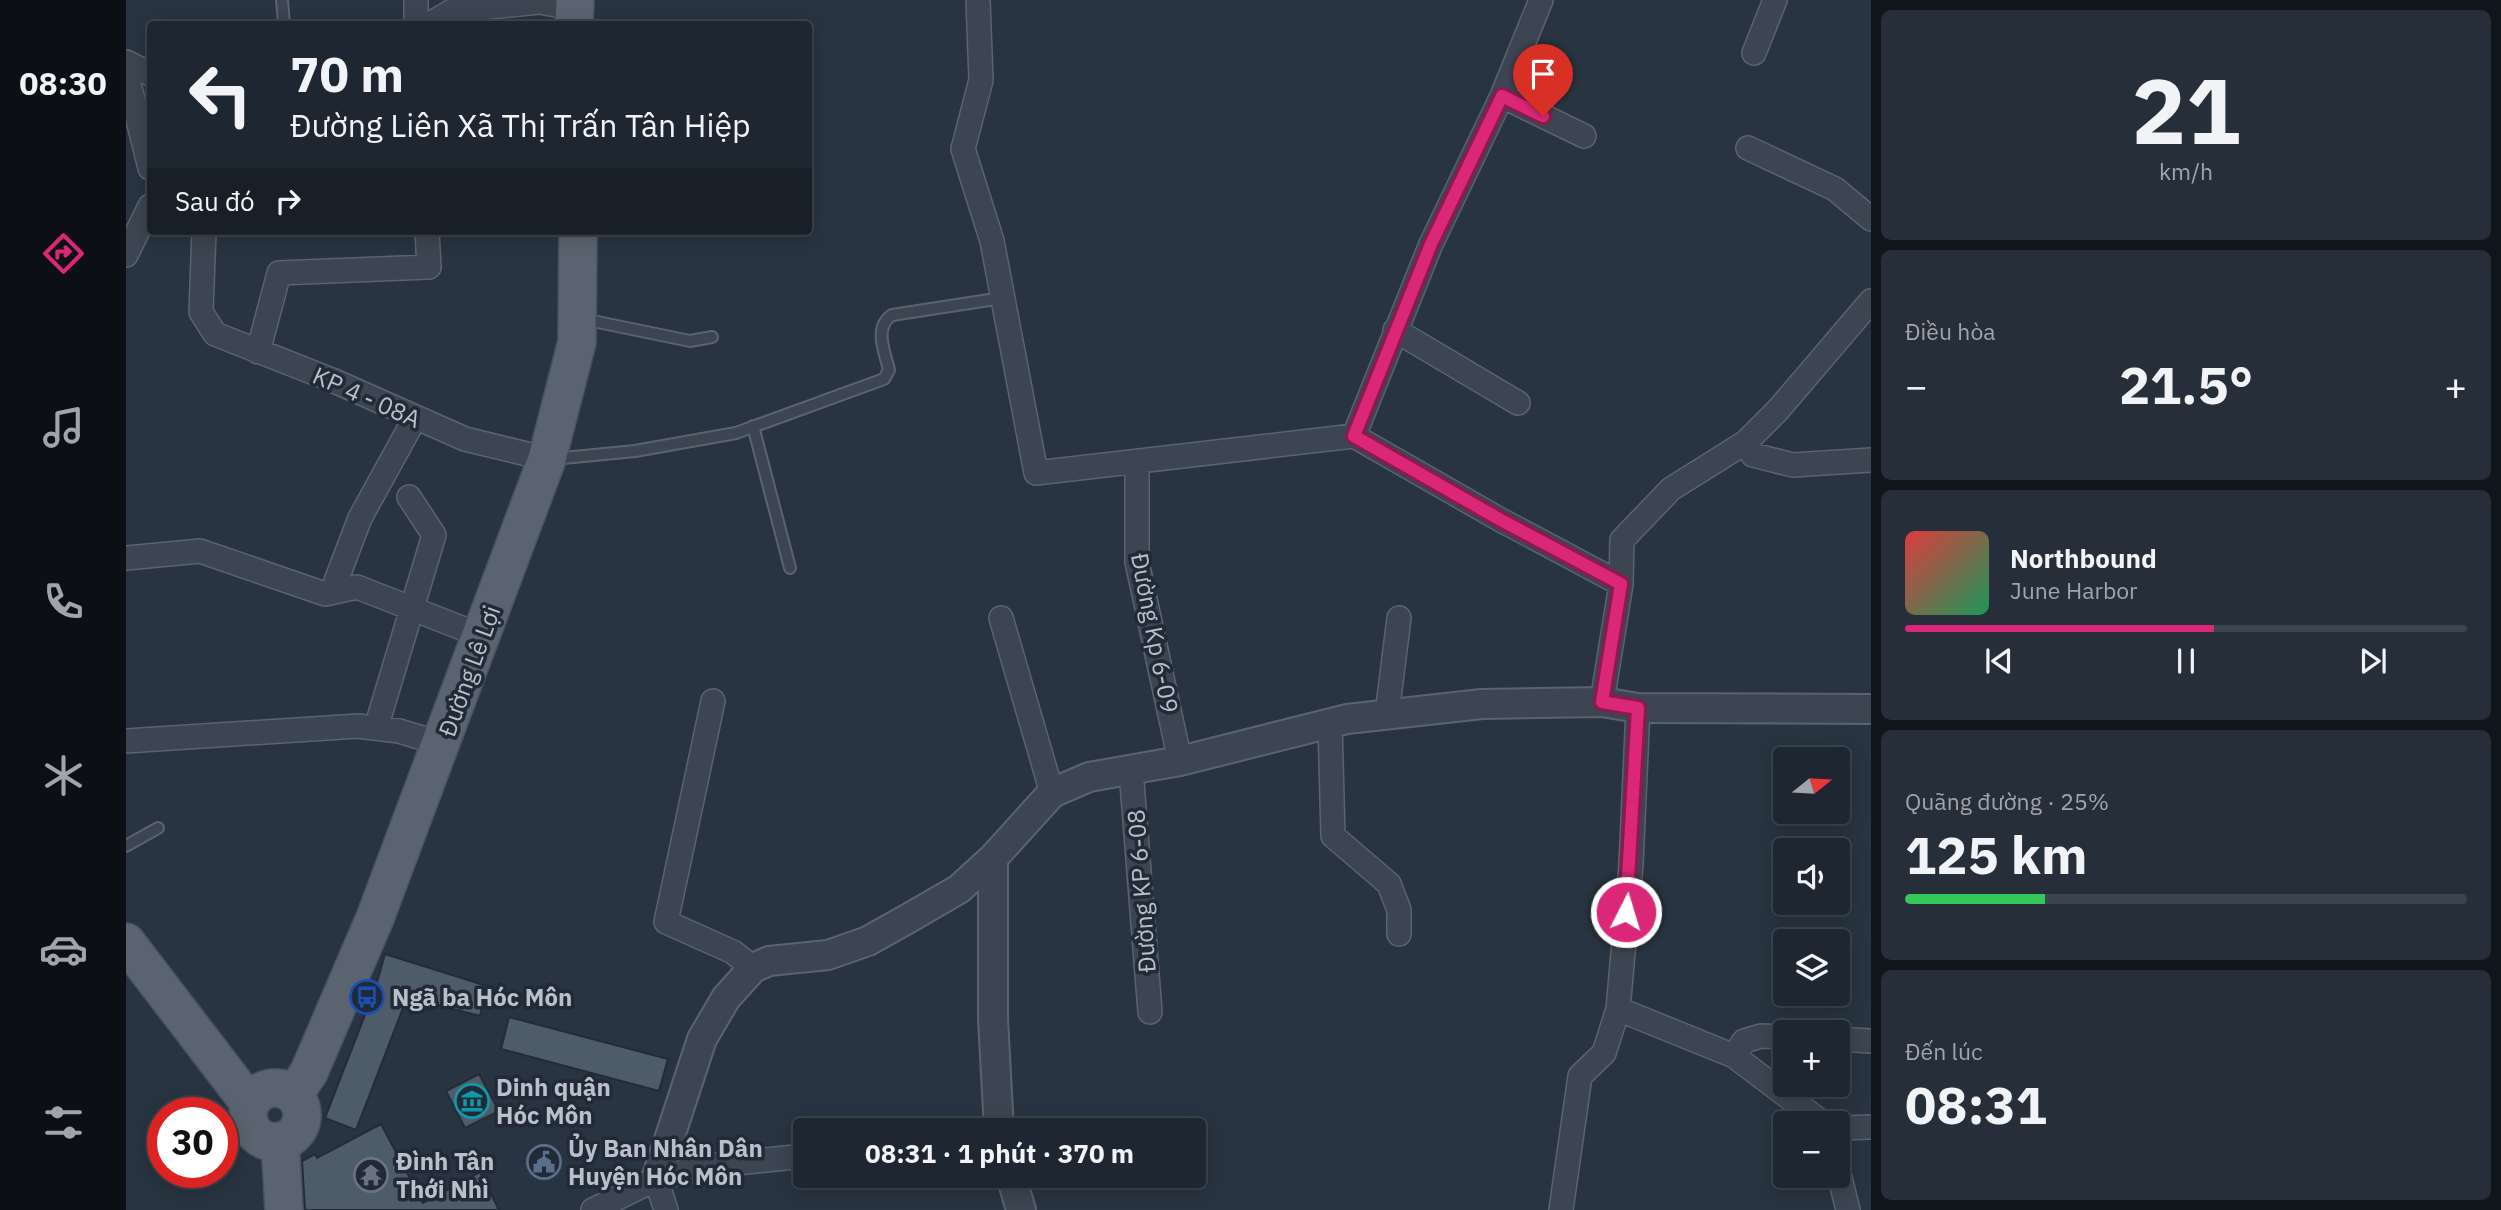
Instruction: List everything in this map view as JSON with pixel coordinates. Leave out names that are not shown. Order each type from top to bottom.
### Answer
[{"type":"main road","name":"Đường Lê Lợi","points":[[295,1093],[309,1072],[375,918],[547,459],[577,342],[578,235]]},
{"type":"main road","points":[[126,942],[250,1104],[250,1123],[254,1132],[270,1142],[280,1142],[289,1139],[301,1124],[303,1114],[295,1093],[276,1087],[266,1089],[250,1104]]},
{"type":"main road","points":[[280,1142],[284,1210]]},
{"type":"street","points":[[416,0],[416,21]]},
{"type":"street","points":[[978,0],[981,80],[962,149],[992,241],[1036,473],[1354,436],[1499,519],[1621,584]]},
{"type":"street","points":[[1354,436],[1431,244],[1502,96],[1541,0]]},
{"type":"street","points":[[1754,53],[1774,0]]},
{"type":"street","points":[[435,21],[452,11],[539,2],[575,11]]},
{"type":"street","points":[[126,62],[147,72]]},
{"type":"street","points":[[126,72],[147,156]]},
{"type":"street","points":[[1502,96],[1584,136]]},
{"type":"street","points":[[1748,148],[1835,188],[1871,219]]},
{"type":"street","points":[[126,255],[147,215]]},
{"type":"street","name":"KP 4 - 08A","points":[[204,235],[201,312],[215,334],[332,380],[464,439],[547,459]]},
{"type":"street","points":[[258,352],[279,273],[429,267],[427,235]]},
{"type":"street","points":[[1602,702],[1621,584],[1622,540],[1671,489],[1746,442],[1778,410],[1871,301]]},
{"type":"street","points":[[1395,330],[1518,403]]},
{"type":"street","points":[[340,591],[336,581],[360,518],[415,418]]},
{"type":"street","points":[[1746,442],[1753,455],[1793,466],[1868,455]]},
{"type":"street","name":"Đường Kp 6-09","points":[[1137,462],[1137,562],[1180,761]]},
{"type":"street","points":[[376,728],[434,535],[410,497]]},
{"type":"street","points":[[126,558],[200,551],[325,594],[357,587],[482,636]]},
{"type":"street","points":[[1001,618],[1052,793]]},
{"type":"street","points":[[1387,714],[1399,618]]},
{"type":"street","points":[[713,701],[666,922],[733,952],[753,968]]},
{"type":"street","points":[[666,1210],[656,1179],[702,1039],[726,998],[753,968],[769,961],[828,956],[867,941],[959,888],[993,858],[1052,793],[1089,777],[1180,761],[1329,723],[1482,704],[1602,702],[1638,708],[1871,709]]},
{"type":"street","points":[[1561,1210],[1580,1076],[1604,1054],[1618,1009],[1630,864],[1638,708]]},
{"type":"street","points":[[1329,723],[1333,836],[1389,884],[1399,909],[1399,934]]},
{"type":"street","points":[[126,741],[358,726],[399,731],[442,744]]},
{"type":"street","name":"Đường KP 6-08","points":[[1131,770],[1150,1012]]},
{"type":"street","points":[[993,858],[993,1019],[998,1118]]},
{"type":"street","points":[[1618,1009],[1734,1056],[1807,1111]]},
{"type":"street","points":[[1734,1056],[1744,1041],[1761,1036],[1773,1036]]},
{"type":"street","points":[[1850,1039],[1871,1039]]},
{"type":"street","points":[[1850,1128],[1871,1127]]},
{"type":"street","points":[[593,1210],[656,1179],[708,1166],[793,1157]]},
{"type":"street","points":[[1014,1188],[1021,1210]]},
{"type":"street","points":[[1842,1188],[1848,1210]]},
{"type":"lane","points":[[282,0],[284,21]]},
{"type":"lane","points":[[547,459],[635,451],[695,441],[753,426],[884,379],[889,370],[881,329],[892,315],[1002,298]]},
{"type":"lane","points":[[577,318],[690,341],[712,337]]},
{"type":"lane","points":[[753,426],[790,568]]},
{"type":"lane","points":[[126,846],[158,828]]},
{"type":"building","points":[[385,954],[487,986],[480,1016],[433,1004],[431,1010],[405,1003],[356,1130],[325,1118],[375,989]]},
{"type":"building","points":[[509,1017],[668,1059],[659,1091],[501,1049]]},
{"type":"building","name":"Dinh quận Hóc Môn","points":[[479,1074],[499,1111],[465,1128],[446,1091]]},
{"type":"building","points":[[381,1124],[423,1203],[480,1172],[499,1210],[305,1210],[302,1161],[315,1154],[317,1158]]},
{"type":"place","name":"Ngã ba Hóc Môn","points":[[367,997]]},
{"type":"place","name":"Dinh quận Hóc Môn","points":[[472,1101]]},
{"type":"place","name":"Ủy Ban Nhân Dân Huyện Hóc Môn","points":[[544,1162]]},
{"type":"place","name":"Đình Tân Thới Nhì","points":[[371,1175]]},
{"type":"route","points":[[1543,116],[1502,96],[1431,244],[1354,436],[1499,519],[1621,584],[1602,702],[1638,708],[1626,912]]}]
